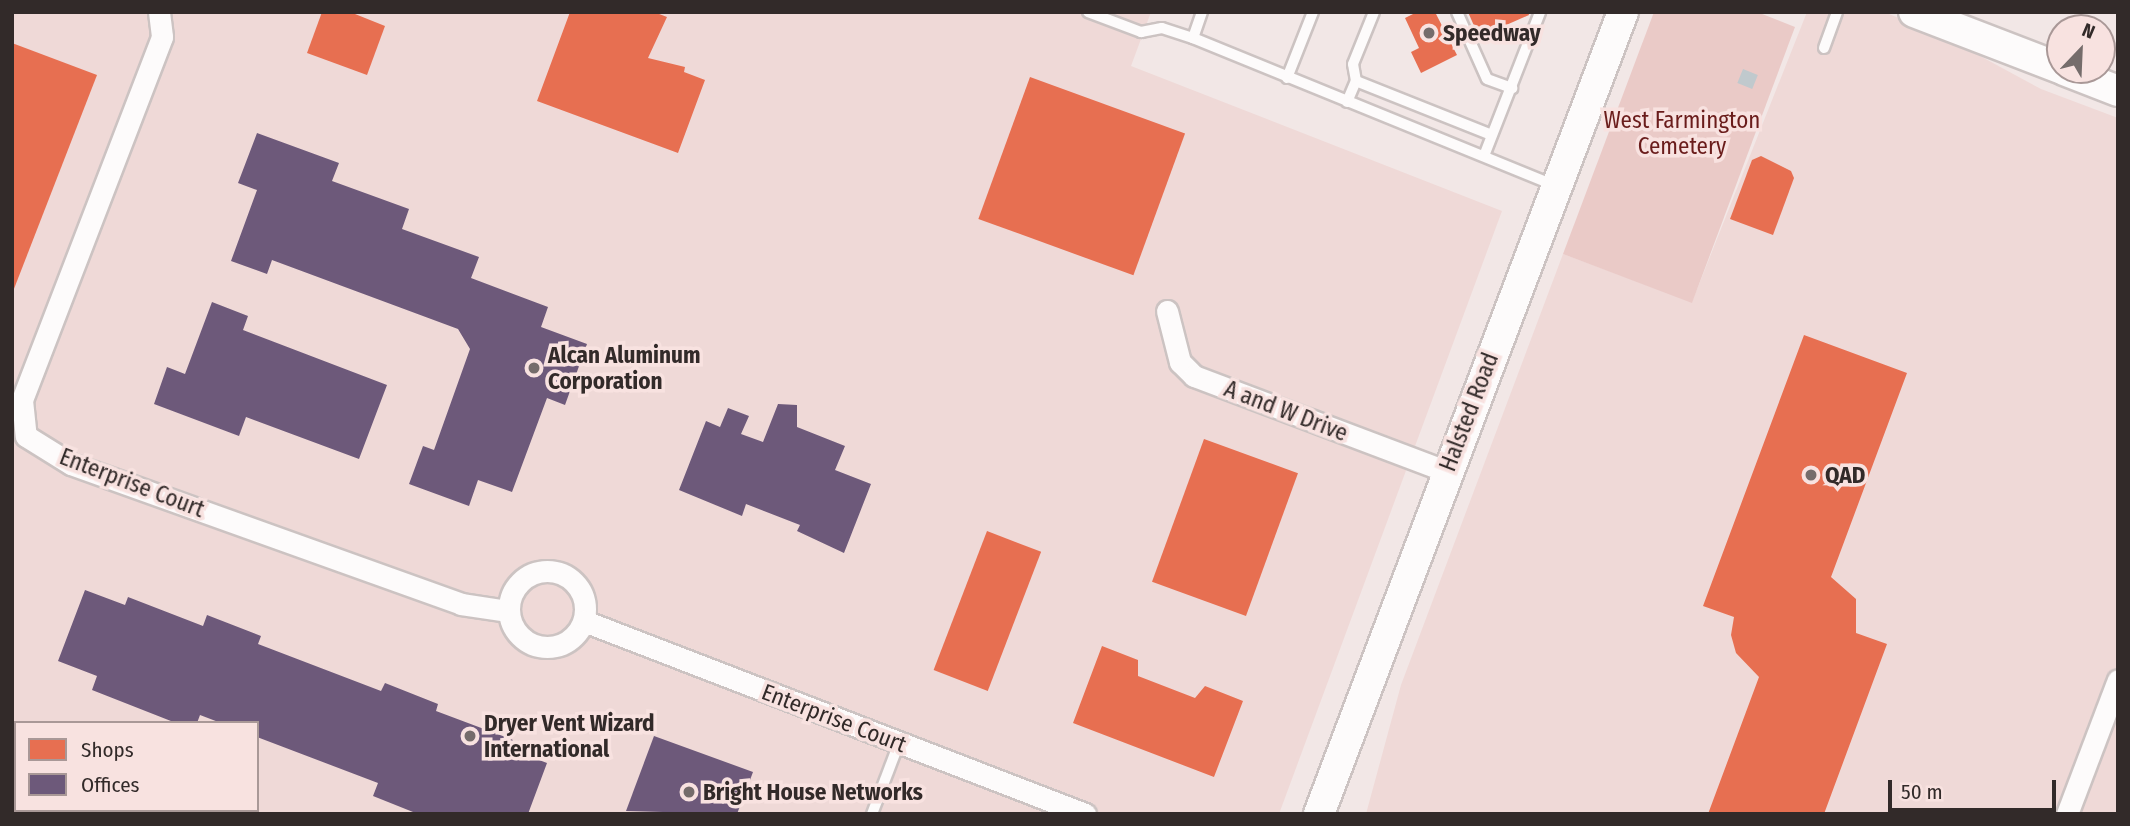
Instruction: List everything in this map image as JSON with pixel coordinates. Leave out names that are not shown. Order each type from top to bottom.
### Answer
[{"type":"street","name":"Enterprise Court","points":[[159,12],[162,37],[22,400],[26,436],[71,464],[461,604],[508,611]]},
{"type":"street","name":"Halsted Road","points":[[1319,814],[1446,471],[1623,12]]},
{"type":"street","points":[[1914,12],[2046,63]]},
{"type":"street","name":"A and W Drive","points":[[1167,311],[1180,362],[1194,376],[1446,471]]},
{"type":"street","points":[[545,570],[560,572],[582,592],[584,621],[576,634],[550,647],[522,637],[508,611],[518,583],[545,570]]},
{"type":"street","name":"Enterprise Court","points":[[584,621],[1085,814]]},
{"type":"street","points":[[2067,814],[2118,680]]},
{"type":"lane","points":[[1088,12],[1141,32],[1162,28],[1193,38],[1556,187]]},
{"type":"lane","points":[[1193,38],[1202,12]]},
{"type":"lane","points":[[1287,78],[1312,12]]},
{"type":"lane","points":[[1347,102],[1356,81],[1353,64],[1374,12]]},
{"type":"lane","points":[[1457,12],[1487,79],[1512,88]]},
{"type":"lane","points":[[1484,156],[1540,12]]},
{"type":"lane","points":[[1824,48],[1836,13]]},
{"type":"lane","points":[[1356,81],[1492,135]]},
{"type":"lane","points":[[872,814],[899,743]]},
{"type":"shaded area","points":[[12,12],[1151,12],[1131,66],[1502,211],[1279,814],[12,814]]},
{"type":"shaded area","points":[[1807,12],[1884,12],[1945,37],[2041,89],[2118,118],[2118,814],[1366,814],[1401,685],[1563,254],[1692,302]]},
{"type":"green space","name":"West Farmington Cemetery","points":[[1654,12],[1757,12],[1795,27],[1692,303],[1563,254]]},
{"type":"building: Shops","points":[[322,12],[350,12],[385,26],[367,75],[307,53]]},
{"type":"building: Shops","points":[[570,12],[654,12],[667,17],[648,58],[685,67],[684,72],[705,80],[678,153],[537,101]]},
{"type":"building: Shops","name":"Speedway","points":[[1417,12],[1435,12],[1457,55],[1421,73],[1411,52],[1419,48],[1405,18]]},
{"type":"building: Shops","name":"Speedway","points":[[1468,12],[1528,12],[1529,15],[1479,37]]},
{"type":"building: Shops","points":[[12,43],[97,75],[12,294]]},
{"type":"building: Shops","points":[[1030,77],[1185,133],[1133,275],[978,219]]},
{"type":"building: Shops","points":[[1761,156],[1791,171],[1794,178],[1773,235],[1730,219],[1752,160]]},
{"type":"building: Shops","name":"QAD","points":[[1804,335],[1907,373],[1831,577],[1856,599],[1856,633],[1887,644],[1824,814],[1708,814],[1759,677],[1736,653],[1731,635],[1734,617],[1703,606]]},
{"type":"building: Shops","points":[[1204,439],[1298,473],[1246,616],[1152,582]]},
{"type":"building: Shops","points":[[987,531],[1041,552],[988,691],[934,670]]},
{"type":"building: Shops","points":[[1102,646],[1138,660],[1138,676],[1195,698],[1205,686],[1243,701],[1214,777],[1073,723]]},
{"type":"building: Offices","points":[[257,133],[339,163],[332,181],[409,209],[402,229],[479,257],[471,278],[548,307],[541,327],[587,344],[565,405],[547,398],[512,492],[478,480],[469,506],[409,484],[423,446],[434,450],[470,349],[458,329],[272,260],[267,274],[231,261],[257,190],[238,183]]},
{"type":"building: Offices","points":[[212,302],[248,316],[243,330],[387,385],[359,459],[246,417],[239,436],[154,404],[167,367],[185,374]]},
{"type":"building: Offices","points":[[778,404],[797,405],[797,427],[845,446],[835,470],[871,484],[844,553],[797,531],[800,525],[746,504],[742,516],[679,490],[706,421],[720,427],[728,408],[749,416],[741,434],[763,442]]},
{"type":"building: Offices","points":[[85,590],[125,605],[128,597],[203,626],[207,615],[261,636],[258,644],[381,691],[385,683],[438,704],[436,711],[513,740],[510,749],[547,763],[528,814],[418,814],[373,796],[378,783],[259,738],[259,721],[216,721],[200,715],[198,721],[171,721],[92,690],[97,676],[58,661]]},
{"type":"building: Offices","name":"Bright House Networks","points":[[654,736],[753,772],[737,814],[626,811]]},
{"type":"building: Other","points":[[1743,69],[1758,75],[1752,89],[1737,83]]},
{"type":"place","name":"Speedway","points":[[1429,33]]},
{"type":"place","name":"Alcan Aluminum Corporation","points":[[534,368]]},
{"type":"place","name":"QAD","points":[[1811,475]]},
{"type":"place","name":"Dryer Vent Wizard International","points":[[470,736]]},
{"type":"place","name":"Bright House Networks","points":[[689,792]]}]
